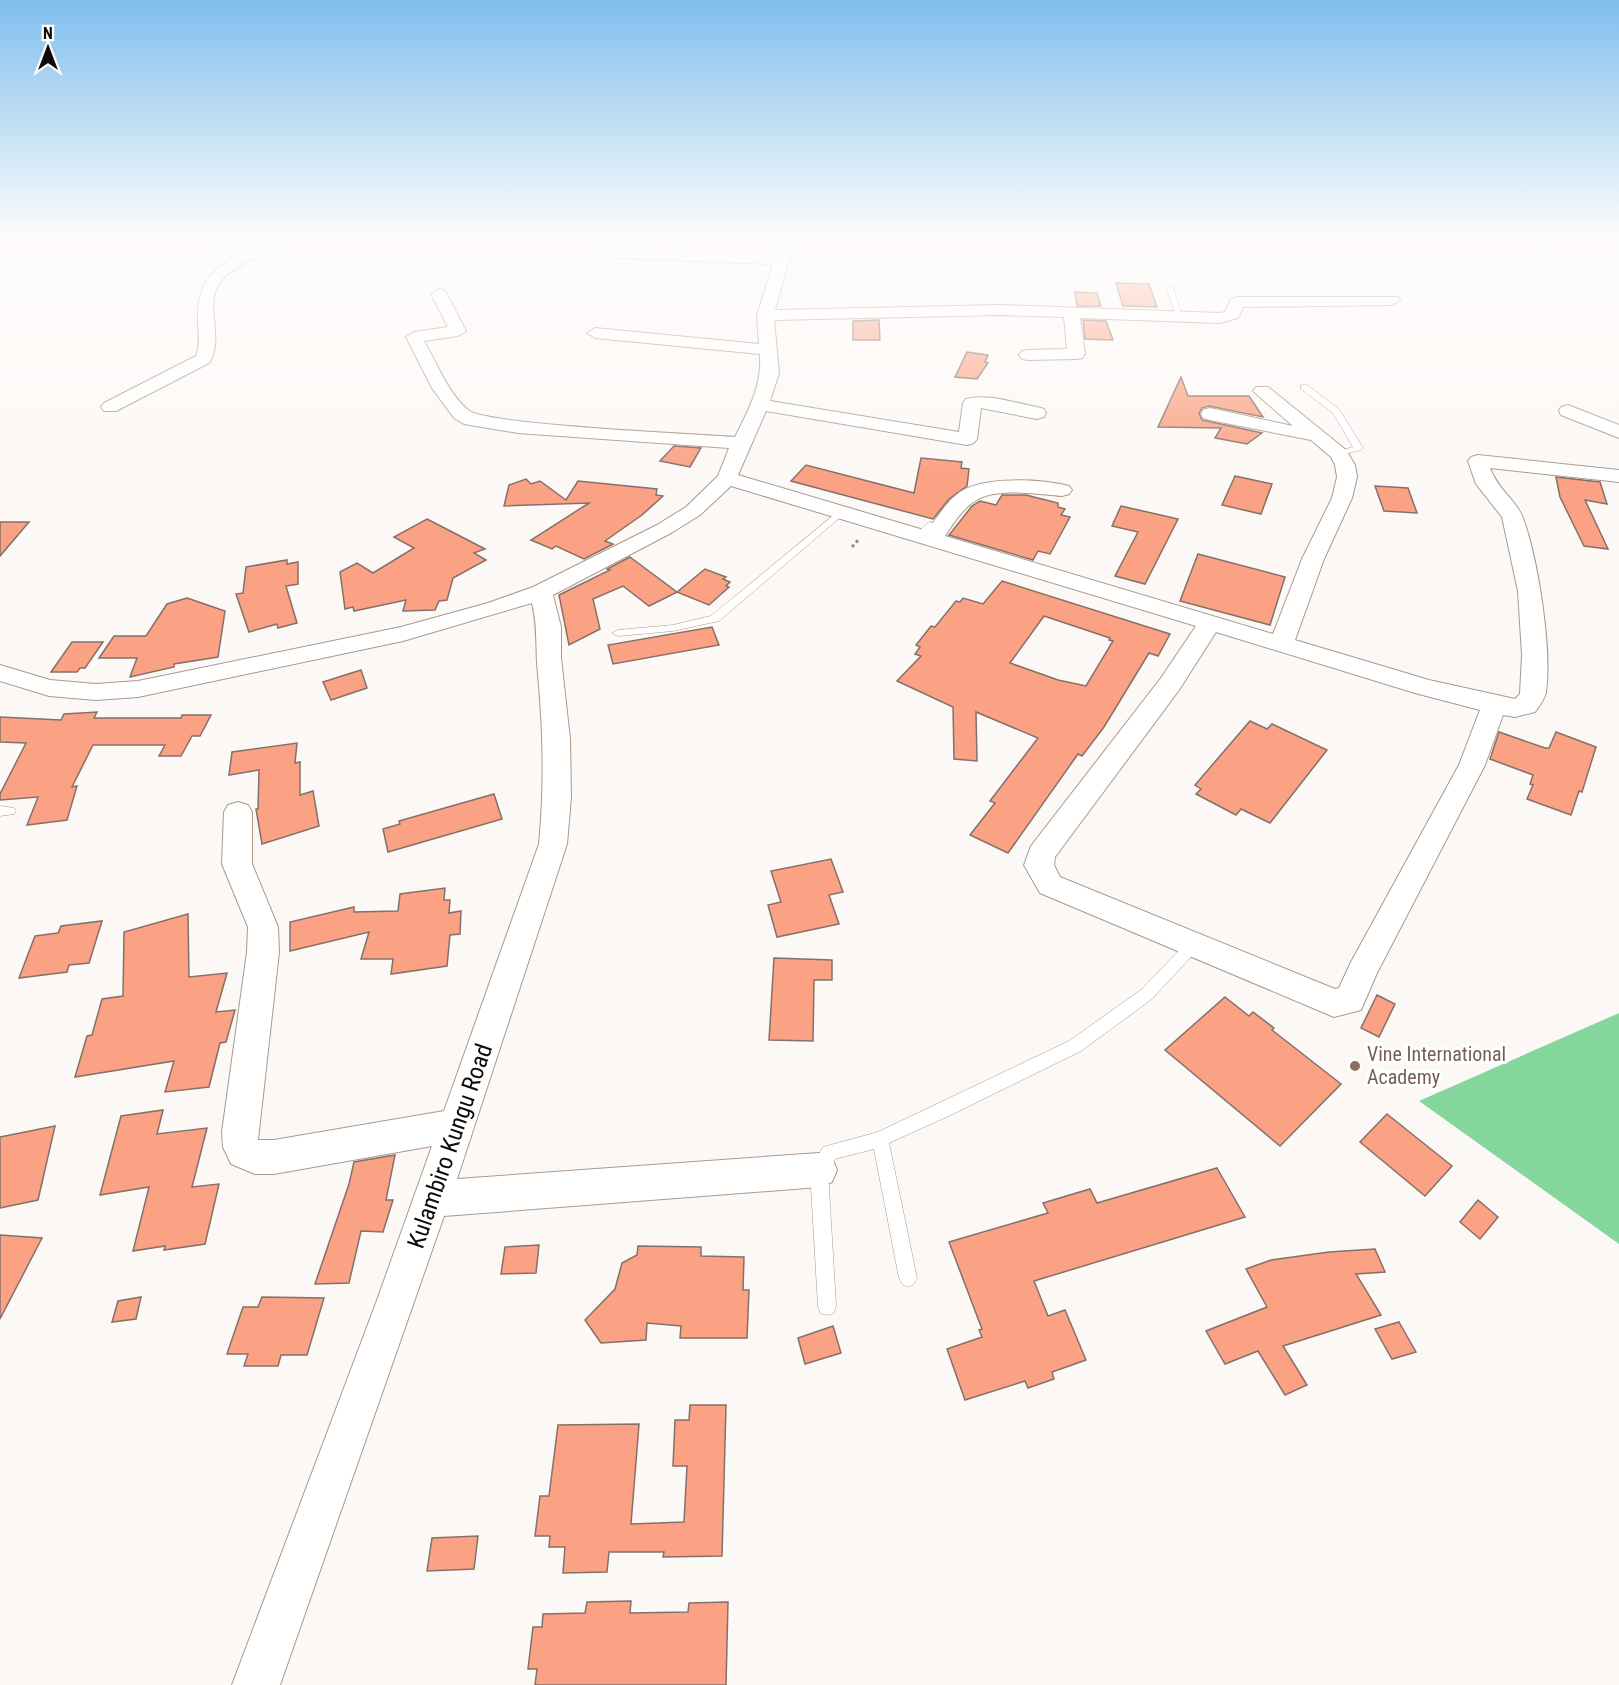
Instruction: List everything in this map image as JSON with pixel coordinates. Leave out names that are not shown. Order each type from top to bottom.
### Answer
[{"type":"street","points":[[110,407],[203,359],[208,351],[205,317]]},
{"type":"street","points":[[451,317],[458,331],[414,337],[441,388],[461,414],[471,420],[518,427],[741,443]]},
{"type":"street","points":[[1,675],[49,688],[96,692],[138,689],[451,622],[541,592],[664,529],[693,511],[727,478],[760,405],[770,374],[765,317]]},
{"type":"street","points":[[1028,355],[1076,354],[1072,317]]},
{"type":"street","points":[[1195,317],[1229,317]]},
{"type":"street","points":[[595,333],[769,350]]},
{"type":"street","points":[[1262,391],[1339,454],[1345,465],[1347,477],[1342,498],[1313,559],[1281,645]]},
{"type":"street","points":[[760,405],[967,439],[972,403],[982,402],[1037,412]]},
{"type":"street","points":[[1568,411],[1619,432]]},
{"type":"street","points":[[1210,414],[1264,424],[1318,438]]},
{"type":"street","points":[[727,478],[841,512],[928,533],[1281,645],[1494,705],[1515,708],[1526,706],[1533,694],[1534,655],[1529,591],[1514,523],[1508,509],[1486,484],[1478,461],[1619,476]]},
{"type":"street","points":[[928,533],[962,499],[973,493],[997,488],[1062,490]]},
{"type":"street","name":"Kulambiro Kungu Road","points":[[256,1685],[396,1303],[553,844],[557,797],[556,739],[549,658],[549,627],[541,592]]},
{"type":"street","points":[[1210,623],[1170,684],[1041,854],[1039,865],[1050,885],[1334,1003],[1350,1000],[1362,971],[1472,765],[1494,705]]},
{"type":"street","points":[[238,812],[237,864],[263,927],[263,952],[239,1137],[245,1155],[257,1159],[274,1157],[455,1126]]},
{"type":"street","points":[[431,1199],[819,1170]]},
{"type":"lane","points":[[1304,387],[1336,411],[1358,448],[1339,454]]},
{"type":"lane","points":[[618,633],[673,627],[715,619],[841,512]]},
{"type":"lane","points":[[827,1306],[819,1170],[830,1153],[880,1139],[1075,1046],[1147,994],[1194,944]]},
{"type":"lane","points":[[880,1139],[908,1278]]},
{"type":"green space","points":[[1619,1013],[1619,1244],[1419,1101]]},
{"type":"building","points":[[879,320],[880,340],[853,340],[853,321]]},
{"type":"building","points":[[1083,320],[1106,321],[1113,340],[1085,339]]},
{"type":"building","points":[[967,352],[988,355],[985,362],[988,363],[977,379],[955,377]]},
{"type":"building","points":[[1181,377],[1188,396],[1249,396],[1263,417],[1209,406],[1202,408],[1199,413],[1202,420],[1262,433],[1247,444],[1215,438],[1221,428],[1158,427]]},
{"type":"building","points":[[674,446],[701,448],[690,467],[660,461]]},
{"type":"building","points":[[921,458],[962,462],[961,468],[969,469],[967,486],[949,499],[933,519],[791,481],[806,465],[914,493]]},
{"type":"building","points":[[1235,476],[1272,484],[1261,514],[1222,505]]},
{"type":"building","points":[[1556,477],[1600,482],[1607,504],[1585,500],[1608,549],[1584,546],[1560,497]]},
{"type":"building","points":[[526,479],[531,484],[540,481],[566,500],[578,481],[657,489],[656,495],[663,496],[642,515],[605,541],[613,544],[584,559],[556,546],[552,549],[531,540],[589,503],[504,506],[509,485]]},
{"type":"building","points":[[1375,486],[1408,488],[1417,513],[1384,511]]},
{"type":"building","points":[[1002,495],[1026,495],[1058,503],[1058,507],[1065,509],[1061,515],[1070,517],[1050,554],[1038,551],[1033,560],[949,535],[972,506],[980,501],[996,505]]},
{"type":"building","points":[[1121,506],[1178,519],[1145,584],[1115,576],[1138,532],[1112,526]]},
{"type":"building","points":[[427,519],[485,549],[474,553],[486,560],[453,578],[447,600],[439,601],[435,610],[403,611],[406,600],[354,611],[353,607],[345,609],[340,572],[357,563],[373,573],[414,548],[394,537]]},
{"type":"building","points":[[0,522],[29,522],[0,556]]},
{"type":"building","points":[[1198,554],[1285,577],[1270,625],[1180,601]]},
{"type":"building","points":[[630,557],[677,592],[649,606],[623,586],[593,599],[600,629],[569,645],[559,595],[610,570],[607,569]]},
{"type":"building","points":[[287,560],[287,564],[298,562],[298,584],[286,586],[297,623],[278,628],[277,624],[249,632],[236,594],[243,593],[246,567]]},
{"type":"building","points":[[705,569],[726,577],[723,579],[730,582],[726,586],[729,587],[709,605],[677,592]]},
{"type":"building","points":[[1002,581],[1170,634],[1158,656],[1149,653],[1104,727],[1082,756],[1078,754],[1008,853],[970,835],[995,803],[990,801],[1038,738],[976,712],[977,761],[954,759],[953,707],[897,681],[921,656],[915,654],[920,647],[916,645],[931,626],[935,627],[956,601],[960,602],[963,598],[983,604]],"holes":[[[1044,616],[1110,638],[1109,640],[1113,641],[1086,686],[1058,680],[1010,663]]]},
{"type":"building","points":[[187,598],[225,611],[218,657],[174,664],[174,667],[130,677],[137,658],[99,658],[114,636],[146,636],[167,604]]},
{"type":"building","points":[[712,627],[719,645],[613,664],[608,645]]},
{"type":"building","points":[[72,642],[103,642],[85,668],[80,668],[77,672],[51,672]]},
{"type":"building","points":[[361,670],[367,688],[331,700],[323,682]]},
{"type":"building","points":[[97,712],[94,718],[181,718],[182,715],[211,715],[200,736],[192,736],[181,756],[159,756],[165,745],[93,745],[72,787],[77,786],[67,820],[27,825],[38,797],[0,800],[0,794],[26,743],[0,742],[0,717],[61,720],[64,714]]},
{"type":"building","points":[[1250,721],[1267,729],[1272,724],[1327,750],[1270,823],[1241,809],[1236,815],[1196,794],[1201,789],[1195,785]]},
{"type":"building","points":[[1499,732],[1545,748],[1549,748],[1556,732],[1596,747],[1582,792],[1579,791],[1571,815],[1527,799],[1533,785],[1530,784],[1533,775],[1490,759]]},
{"type":"building","points":[[297,743],[295,763],[300,762],[300,795],[313,791],[319,826],[262,844],[256,809],[258,809],[259,770],[229,775],[232,752]]},
{"type":"building","points":[[494,794],[502,819],[388,852],[383,829],[400,824],[399,821]]},
{"type":"building","points":[[831,859],[843,892],[829,895],[839,924],[777,937],[768,905],[781,902],[771,871]]},
{"type":"building","points":[[445,888],[444,900],[450,900],[449,913],[461,911],[460,934],[450,935],[447,966],[391,974],[393,959],[361,959],[369,932],[290,951],[290,922],[354,907],[354,912],[398,911],[400,894]]},
{"type":"building","points":[[188,914],[189,977],[227,973],[216,1012],[235,1010],[226,1042],[220,1043],[209,1087],[165,1092],[174,1061],[75,1077],[87,1036],[92,1035],[102,999],[123,996],[124,932]]},
{"type":"building","points":[[102,921],[89,963],[69,965],[67,972],[19,978],[35,936],[58,933],[61,926]]},
{"type":"building","points":[[774,958],[832,960],[832,980],[814,980],[813,1041],[769,1040]]},
{"type":"building","points":[[1377,995],[1395,1004],[1379,1037],[1361,1028]]},
{"type":"building","points":[[1225,997],[1249,1016],[1253,1012],[1274,1028],[1272,1030],[1341,1084],[1280,1146],[1165,1050]]},
{"type":"building","points":[[163,1110],[157,1134],[207,1128],[192,1187],[219,1184],[205,1244],[164,1250],[165,1246],[133,1251],[149,1187],[100,1195],[121,1116]]},
{"type":"building","points":[[1387,1114],[1452,1166],[1425,1196],[1360,1142]]},
{"type":"building","points":[[55,1126],[38,1200],[0,1208],[0,1137]]},
{"type":"building","points":[[395,1155],[386,1200],[393,1200],[383,1232],[361,1231],[349,1283],[315,1284],[349,1184],[354,1162]]},
{"type":"building","points":[[1217,1168],[1245,1217],[1034,1281],[1048,1316],[1065,1310],[1086,1360],[1052,1372],[1054,1379],[1028,1388],[1025,1381],[965,1400],[947,1349],[982,1337],[979,1330],[982,1329],[949,1242],[1048,1213],[1043,1203],[1090,1189],[1097,1203]]},
{"type":"building","points":[[1478,1200],[1498,1217],[1480,1239],[1460,1222]]},
{"type":"building","points":[[0,1235],[42,1238],[0,1319]]},
{"type":"building","points":[[539,1245],[536,1273],[501,1274],[505,1247]]},
{"type":"building","points":[[638,1246],[701,1247],[701,1256],[744,1257],[743,1290],[749,1290],[747,1338],[680,1338],[681,1326],[647,1323],[646,1340],[601,1343],[585,1320],[615,1289],[622,1263],[637,1255]]},
{"type":"building","points":[[1375,1249],[1385,1272],[1356,1274],[1381,1315],[1283,1346],[1307,1385],[1285,1395],[1258,1351],[1225,1364],[1206,1331],[1267,1307],[1246,1269],[1271,1260],[1329,1252]]},
{"type":"building","points":[[141,1297],[136,1319],[112,1322],[118,1301]]},
{"type":"building","points":[[262,1297],[324,1298],[307,1355],[281,1355],[278,1366],[244,1366],[248,1354],[227,1354],[243,1307],[258,1307]]},
{"type":"building","points":[[1399,1322],[1416,1352],[1392,1359],[1375,1329]]},
{"type":"building","points":[[833,1326],[841,1353],[805,1364],[798,1338]]},
{"type":"building","points":[[690,1405],[726,1405],[722,1556],[663,1557],[664,1552],[609,1552],[607,1572],[563,1573],[565,1547],[549,1547],[550,1536],[535,1536],[540,1496],[549,1496],[558,1425],[639,1424],[631,1524],[684,1522],[687,1466],[673,1466],[675,1420],[689,1420]]},
{"type":"building","points":[[478,1536],[474,1569],[427,1571],[432,1538]]},
{"type":"building","points":[[631,1601],[630,1613],[688,1612],[689,1603],[728,1602],[726,1685],[535,1685],[537,1669],[528,1669],[533,1627],[542,1627],[543,1614],[585,1613],[587,1602]]},
{"type":"place","name":"Vine International Academy","points":[[1355,1066]]}]
